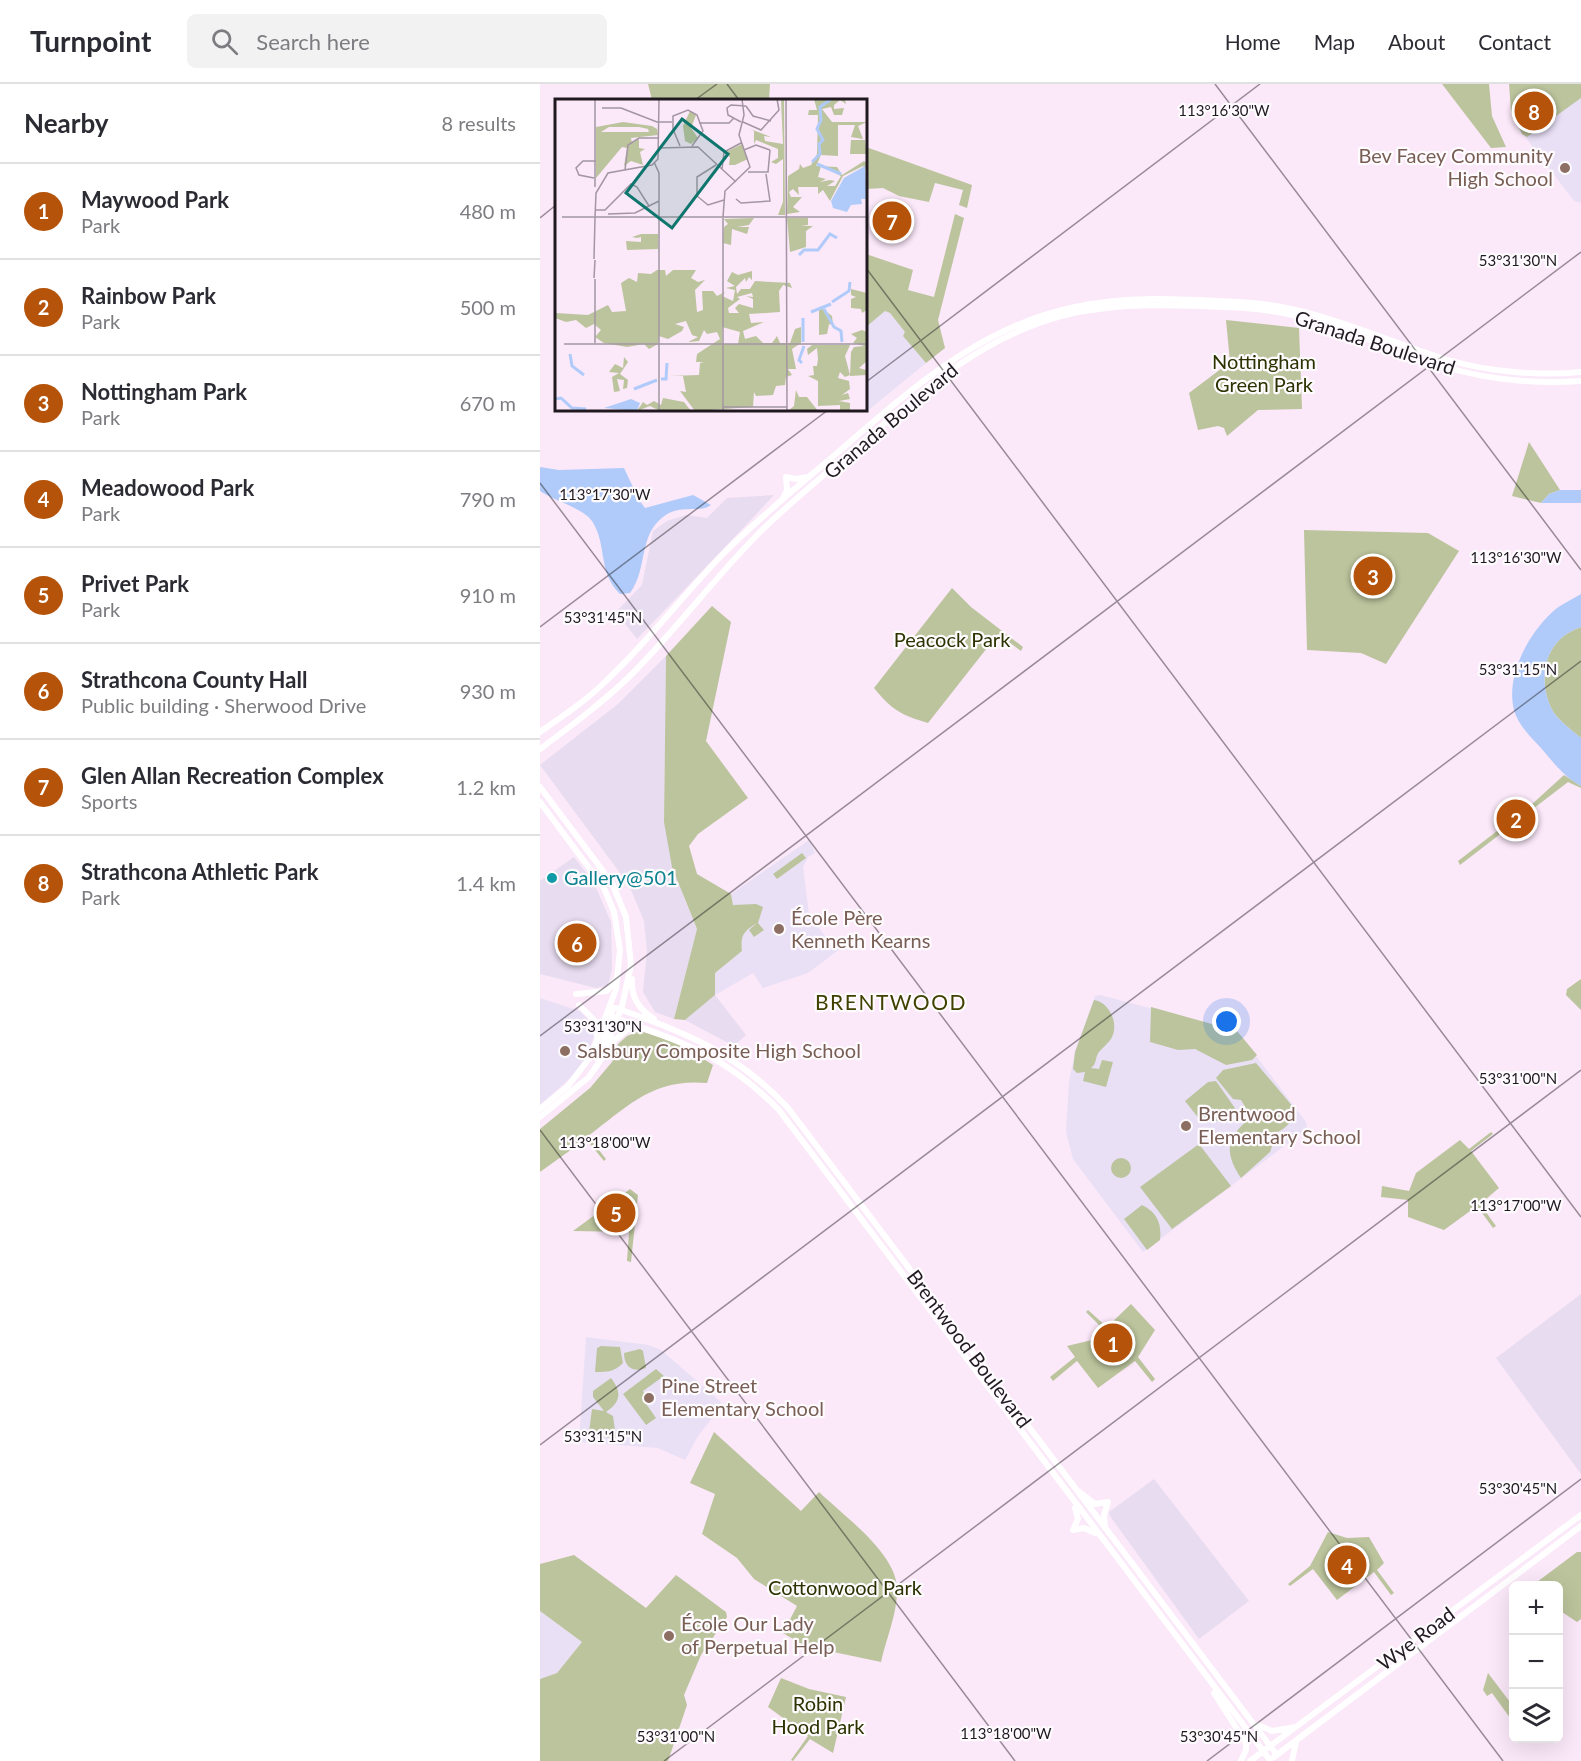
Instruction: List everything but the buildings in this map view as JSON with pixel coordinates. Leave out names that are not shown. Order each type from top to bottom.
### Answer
[{"type":"main road","name":"Granada Boulevard","points":[[540,732],[608,680],[725,552],[922,380],[958,354],[1023,322],[1075,307],[1107,301],[1185,300],[1281,306],[1325,316],[1452,361],[1513,371],[1581,372]]},
{"type":"main road","name":"Granada Boulevard","points":[[540,749],[617,688],[761,531],[928,386],[968,358],[1040,323],[1078,313],[1133,306],[1258,309],[1330,324],[1466,372],[1522,381],[1581,381]]},
{"type":"main road","points":[[780,503],[787,490],[786,477],[799,479],[812,475]]},
{"type":"main road","points":[[540,786],[604,871],[619,898],[628,928],[632,989],[637,1004],[663,1025]]},
{"type":"main road","points":[[540,802],[597,877],[609,899],[617,925],[619,974],[610,1006],[612,1016],[606,1048],[595,1069],[540,1117]]},
{"type":"main road","points":[[540,1109],[580,1073],[612,1016],[620,1010],[631,965]]},
{"type":"main road","points":[[576,994],[607,991],[619,974]]},
{"type":"main road","points":[[579,1005],[595,1021],[597,1040]]},
{"type":"main road","name":"Brentwood Boulevard","points":[[610,1006],[704,1042],[732,1058],[768,1087],[788,1108],[1105,1530],[1250,1718],[1270,1746],[1273,1759]]},
{"type":"main road","points":[[595,1069],[612,1016]]},
{"type":"main road","name":"Brentwood Boulevard","points":[[612,1016],[689,1044],[726,1065],[762,1093],[779,1110],[1194,1663],[1263,1752],[1273,1759]]},
{"type":"main road","points":[[606,1048],[623,1032],[647,1028]]},
{"type":"main road","points":[[1075,1489],[1095,1504],[1108,1502],[1104,1515],[1105,1530]]},
{"type":"main road","points":[[1068,1495],[1078,1515],[1073,1530],[1084,1528],[1097,1533]]},
{"type":"main road","name":"Wye Road","points":[[1250,1761],[1581,1515]]},
{"type":"main road","name":"Wye Road","points":[[1273,1759],[1581,1526]]},
{"type":"main road","points":[[1194,1663],[1242,1737],[1246,1750],[1241,1761]]},
{"type":"main road","points":[[1250,1718],[1267,1731],[1297,1727]]},
{"type":"main road","points":[[1292,1761],[1293,1748],[1303,1735]]},
{"type":"shaded area","name":"Bev Facey Community High School","points":[[1581,91],[1581,203],[1574,201],[1523,134]]},
{"type":"shaded area","points":[[885,311],[890,313],[906,332],[903,336],[926,363],[866,412],[865,411],[867,411],[867,326]]},
{"type":"shaded area","points":[[774,495],[637,639],[616,612],[642,585],[653,531],[667,521],[686,515],[707,518],[727,498]]},
{"type":"shaded area","points":[[666,656],[664,822],[684,898],[697,929],[674,1019],[655,1012],[643,992],[647,951],[644,921],[629,885],[540,765],[618,704]]},
{"type":"shaded area","name":"École Père Kenneth Kearns","points":[[809,840],[815,853],[808,857],[803,867],[809,914],[832,946],[845,945],[808,973],[763,988],[753,973],[715,995],[715,973],[742,951],[731,894]]},
{"type":"shaded area","points":[[574,857],[594,883],[611,922],[612,969],[608,985],[596,988],[540,974],[540,881]]},
{"type":"shaded area","points":[[715,995],[746,1035],[734,1046],[685,1020]]},
{"type":"shaded area","name":"Brentwood Elementary School","points":[[1100,995],[1237,1031],[1306,1122],[1307,1129],[1143,1252],[1073,1159],[1066,1132],[1069,1082],[1075,1052],[1095,996]]},
{"type":"shaded area","name":"Salsbury Composite High School","points":[[540,998],[580,1011],[593,1025],[595,1033],[586,1058],[570,1078],[540,1105]]},
{"type":"shaded area","points":[[1581,1294],[1581,1474],[1496,1358]]},
{"type":"shaded area","name":"Pine Street Elementary School","points":[[586,1337],[648,1345],[661,1350],[721,1402],[721,1407],[698,1436],[685,1460],[658,1448],[579,1442]]},
{"type":"shaded area","points":[[1154,1479],[1249,1601],[1199,1639],[1110,1516],[1109,1512]]},
{"type":"shaded area","points":[[540,1611],[582,1642],[557,1673],[540,1679]]},
{"type":"green space","points":[[648,84],[770,84],[769,99],[652,99]]},
{"type":"green space","points":[[1442,84],[1489,84],[1492,116],[1506,147],[1491,148]]},
{"type":"green space","points":[[1509,84],[1581,84],[1581,98],[1527,137],[1522,134],[1511,111]]},
{"type":"green space","points":[[867,147],[972,185],[967,208],[959,205],[963,190],[935,183],[929,202],[899,196],[883,188],[867,189]]},
{"type":"green space","points":[[955,214],[964,218],[938,320],[945,348],[926,363],[903,336],[905,332],[890,313],[885,311],[867,326],[867,254],[913,270],[908,290],[934,297]]},
{"type":"green space","name":"Nottingham Green Park","points":[[1226,320],[1299,328],[1302,409],[1258,410],[1227,436],[1224,428],[1218,426],[1198,430],[1189,393],[1230,362]]},
{"type":"green space","points":[[1529,442],[1560,490],[1549,494],[1541,503],[1512,496]]},
{"type":"green space","points":[[1304,530],[1428,533],[1459,551],[1386,664],[1361,653],[1307,650]]},
{"type":"green space","name":"Peacock Park","points":[[952,588],[971,607],[1023,647],[1021,651],[998,634],[928,723],[898,711],[886,702],[874,688]]},
{"type":"green space","points":[[712,606],[731,622],[706,741],[748,798],[698,834],[689,846],[697,874],[731,894],[733,905],[756,904],[763,907],[758,923],[764,930],[754,937],[749,930],[757,923],[746,931],[742,937],[742,951],[715,973],[715,995],[685,1020],[674,1019],[697,929],[672,867],[664,822],[666,656]]},
{"type":"green space","points":[[1581,627],[1581,738],[1561,721],[1551,708],[1545,684],[1545,671],[1547,660],[1559,640]]},
{"type":"green space","points":[[1564,775],[1581,788],[1568,782],[1460,865],[1458,861],[1531,805]]},
{"type":"green space","points":[[802,853],[806,858],[777,879],[773,874]]},
{"type":"green space","points":[[1581,979],[1581,1010],[1566,995],[1567,989]]},
{"type":"green space","points":[[1094,1000],[1108,1009],[1114,1026],[1112,1037],[1099,1052],[1091,1068],[1099,1069],[1102,1060],[1113,1062],[1106,1087],[1083,1081],[1085,1072],[1077,1073],[1073,1069],[1075,1052]]},
{"type":"green space","points":[[1151,1007],[1237,1031],[1257,1055],[1252,1060],[1226,1065],[1195,1049],[1178,1050],[1150,1042]]},
{"type":"green space","points":[[640,1031],[680,1044],[713,1065],[707,1083],[671,1085],[656,1090],[642,1096],[616,1114],[588,1136],[606,1159],[604,1161],[586,1139],[540,1172],[540,1129],[590,1088],[612,1062],[618,1044],[627,1036]]},
{"type":"green space","points":[[1256,1063],[1294,1108],[1294,1117],[1288,1125],[1277,1132],[1263,1131],[1272,1146],[1270,1152],[1241,1178],[1232,1160],[1230,1145],[1237,1131],[1251,1117],[1241,1100],[1233,1099],[1216,1078],[1223,1070]]},
{"type":"green space","points":[[1216,1081],[1237,1111],[1218,1121],[1200,1120],[1185,1101],[1208,1082]]},
{"type":"green space","points":[[1491,1132],[1493,1134],[1471,1151],[1499,1188],[1480,1204],[1496,1226],[1493,1228],[1477,1206],[1444,1230],[1408,1217],[1408,1200],[1381,1197],[1382,1186],[1409,1191],[1416,1173],[1460,1140],[1469,1149]]},
{"type":"green space","points":[[1199,1144],[1231,1186],[1172,1229],[1140,1187]]},
{"type":"green space","points":[[1121,1158],[1128,1161],[1131,1168],[1128,1175],[1121,1178],[1114,1175],[1111,1168],[1114,1161]]},
{"type":"green space","points":[[630,1189],[638,1195],[631,1262],[627,1261],[629,1232],[573,1231]]},
{"type":"green space","points":[[1142,1205],[1155,1215],[1160,1229],[1160,1240],[1147,1250],[1124,1219]]},
{"type":"green space","points":[[1131,1304],[1155,1330],[1138,1357],[1155,1379],[1152,1382],[1135,1361],[1098,1388],[1077,1361],[1053,1381],[1050,1377],[1075,1357],[1067,1346],[1092,1340],[1104,1330],[1086,1312],[1088,1310],[1107,1327]]},
{"type":"green space","points":[[601,1346],[620,1347],[623,1363],[611,1371],[595,1372],[597,1348]]},
{"type":"green space","points":[[640,1349],[643,1351],[646,1368],[637,1370],[630,1368],[624,1358],[624,1353]]},
{"type":"green space","points":[[656,1369],[664,1376],[643,1391],[645,1395],[642,1398],[656,1418],[646,1425],[623,1394]]},
{"type":"green space","points":[[611,1378],[617,1388],[618,1396],[615,1404],[606,1412],[613,1416],[616,1438],[592,1436],[589,1432],[592,1409],[604,1411],[593,1397],[593,1391]]},
{"type":"green space","name":"Cottonwood Park","points":[[714,1432],[801,1511],[819,1492],[867,1536],[888,1562],[894,1575],[897,1597],[881,1662],[805,1646],[783,1633],[797,1606],[754,1579],[737,1558],[702,1534],[715,1494],[690,1483]]},
{"type":"green space","points":[[1328,1532],[1347,1538],[1369,1537],[1384,1563],[1377,1570],[1394,1593],[1391,1595],[1374,1572],[1337,1600],[1313,1569],[1290,1586],[1288,1584],[1310,1566]]},
{"type":"green space","points":[[1577,1552],[1581,1552],[1581,1619],[1577,1622],[1563,1613],[1563,1581],[1538,1581]]},
{"type":"green space","points":[[574,1555],[646,1608],[676,1575],[726,1612],[727,1617],[701,1655],[684,1695],[687,1705],[668,1761],[540,1761],[540,1679],[557,1673],[582,1642],[540,1611],[540,1564]]},
{"type":"green space","points":[[1488,1673],[1509,1701],[1509,1716],[1492,1693],[1487,1696],[1483,1690]]},
{"type":"green space","name":"Robin Hood Park","points":[[781,1678],[809,1689],[846,1697],[833,1753],[810,1739],[793,1761],[791,1760],[808,1736],[768,1707]]},
{"type":"water","points":[[540,467],[559,470],[624,468],[645,508],[693,495],[711,505],[701,509],[676,510],[663,517],[655,525],[646,543],[636,584],[630,593],[620,594],[608,576],[600,540],[592,521],[582,512],[540,491]]},
{"type":"water","points":[[1560,490],[1581,490],[1581,503],[1541,503],[1549,494]]},
{"type":"water","points":[[1581,594],[1581,627],[1559,640],[1552,649],[1547,660],[1545,684],[1551,708],[1561,721],[1581,738],[1581,786],[1559,769],[1525,731],[1518,721],[1512,696],[1517,668],[1529,641],[1547,617],[1557,608]]},
{"type":"place","name":"Strathcona Athletic Park","points":[[1534,111]]},
{"type":"place","name":"Bev Facey Community High School","points":[[1565,168]]},
{"type":"place","name":"Glen Allan Recreation Complex","points":[[892,221]]},
{"type":"place","name":"Nottingham Park","points":[[1373,576]]},
{"type":"place","name":"Rainbow Park","points":[[1516,819]]},
{"type":"place","name":"Gallery@501","points":[[552,878]]},
{"type":"place","name":"École Père Kenneth Kearns","points":[[779,929]]},
{"type":"place","name":"Strathcona County Hall","points":[[577,943]]},
{"type":"place","name":"Salsbury Composite High School","points":[[565,1051]]},
{"type":"place","name":"Brentwood Elementary School","points":[[1186,1126]]},
{"type":"place","name":"Privet Park","points":[[616,1213]]},
{"type":"place","name":"Maywood Park","points":[[1113,1343]]},
{"type":"place","name":"Pine Street Elementary School","points":[[649,1398]]},
{"type":"place","name":"Meadowood Park","points":[[1347,1565]]},
{"type":"place","name":"École Our Lady of Perpetual Help","points":[[669,1636]]},
{"type":"district","name":"BRENTWOOD","points":[[891,1003]]}]
